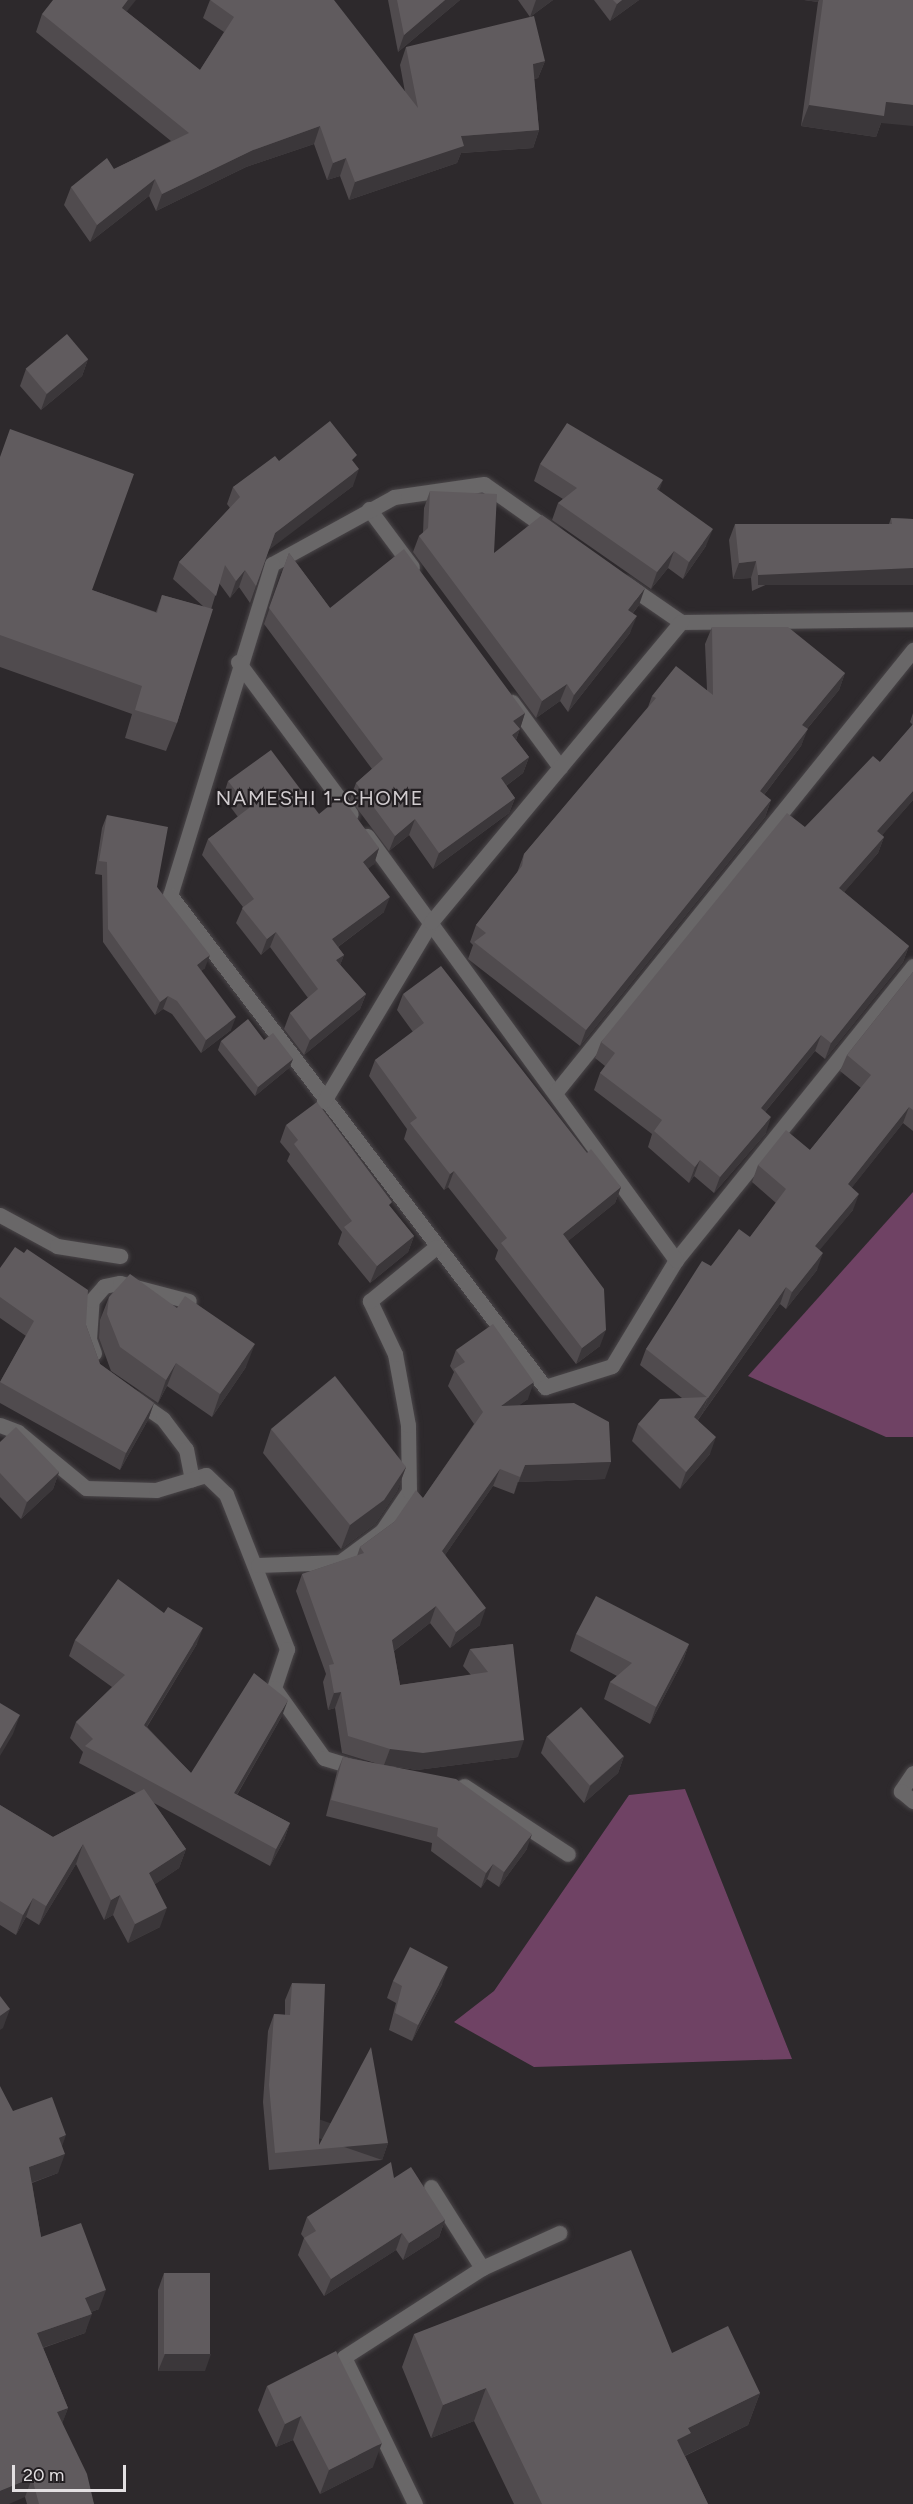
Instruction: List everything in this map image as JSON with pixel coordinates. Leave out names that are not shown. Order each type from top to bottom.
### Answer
[{"type":"street","points":[[568,543],[484,484],[394,497],[272,564],[238,662],[170,895],[324,1101],[545,1387],[612,1366],[676,1260],[913,966]]},
{"type":"street","points":[[369,509],[425,586]]},
{"type":"street","points":[[615,576],[681,622],[913,619]]},
{"type":"street","points":[[324,1101],[431,922],[681,622]]},
{"type":"street","points":[[555,1093],[913,650]]},
{"type":"street","points":[[238,662],[431,922],[676,1260]]},
{"type":"street","points":[[503,691],[560,767]]},
{"type":"street","points":[[0,1215],[57,1246],[120,1256]]},
{"type":"street","points":[[258,1565],[340,1562],[382,1531],[409,1491],[408,1425],[395,1354],[370,1302],[436,1246]]},
{"type":"street","points":[[100,1368],[89,1339],[92,1300],[104,1286],[120,1283],[189,1301]]},
{"type":"street","points":[[120,1389],[164,1419],[186,1449],[192,1479]]},
{"type":"street","points":[[0,1425],[18,1432],[86,1488],[156,1490],[206,1475],[226,1494],[258,1565],[287,1649],[274,1688],[324,1758],[382,1775]]},
{"type":"street","points":[[913,1773],[901,1791],[913,1801]]},
{"type":"street","points":[[441,1783],[464,1786],[568,1854]]},
{"type":"street","points":[[431,2187],[483,2268]]},
{"type":"street","points":[[415,2504],[344,2357],[483,2268],[559,2233]]},
{"type":"shaded area","points":[[913,1192],[913,1437],[886,1437],[748,1376]]},
{"type":"shaded area","points":[[685,1789],[792,2059],[534,2067],[454,2022],[494,1991],[629,1795]]},
{"type":"building","points":[[53,0],[128,0],[122,8],[200,70],[234,17],[210,0],[334,0],[418,108],[406,47],[534,16],[545,61],[533,64],[539,130],[461,136],[464,146],[355,182],[346,158],[333,163],[320,126],[253,150],[162,194],[155,179],[97,225],[71,187],[107,158],[114,169],[189,133],[42,14]]},
{"type":"building","points":[[397,0],[445,0],[404,35]]},
{"type":"building","points":[[823,0],[913,0],[913,105],[886,102],[884,116],[809,105]]},
{"type":"building","points":[[67,334],[88,359],[47,394],[26,369]]},
{"type":"building","points":[[330,421],[357,455],[352,460],[359,469],[275,533],[256,586],[245,570],[236,581],[225,565],[216,596],[179,562],[240,497],[233,487],[275,456],[279,461]]},
{"type":"building","points":[[567,423],[663,480],[657,489],[713,529],[689,562],[674,551],[657,572],[558,503],[577,488],[540,464]]},
{"type":"building","points":[[10,429],[134,474],[92,590],[157,613],[162,595],[213,609],[177,723],[135,710],[142,686],[0,635],[0,457]]},
{"type":"building","points":[[430,491],[497,494],[494,553],[542,515],[645,588],[628,610],[637,616],[574,695],[567,684],[542,701],[419,536],[428,528]]},
{"type":"building","points":[[891,518],[913,519],[913,568],[758,575],[756,561],[739,563],[735,524],[892,524]]},
{"type":"building","points":[[404,549],[525,713],[513,721],[520,729],[512,735],[529,757],[501,778],[515,798],[439,853],[415,819],[395,836],[356,783],[383,759],[269,608],[289,553],[330,608]]},
{"type":"building","points":[[712,627],[788,627],[845,673],[802,725],[808,729],[760,791],[771,800],[586,1030],[474,942],[486,933],[476,925],[522,866],[524,854],[656,698],[652,696],[676,666],[713,695]]},
{"type":"building","points":[[913,724],[913,791],[877,831],[884,837],[839,888],[909,946],[831,1043],[821,1035],[761,1108],[771,1117],[720,1177],[700,1160],[695,1167],[654,1131],[662,1120],[600,1073],[615,1053],[601,1042],[787,813],[805,827],[873,756],[880,762]]},
{"type":"building","points":[[271,750],[319,814],[341,796],[379,848],[363,862],[390,897],[332,939],[344,955],[336,960],[366,994],[310,1040],[290,1013],[318,989],[276,932],[267,939],[242,908],[254,899],[208,839],[249,808],[228,781]]},
{"type":"building","points":[[107,815],[168,827],[157,887],[210,955],[197,965],[236,1017],[206,1040],[177,1001],[168,996],[160,1002],[108,929],[107,862],[99,861]]},
{"type":"building","points":[[441,966],[587,1153],[591,1149],[621,1187],[563,1234],[604,1289],[606,1330],[582,1348],[501,1243],[507,1238],[454,1171],[450,1174],[410,1123],[417,1118],[375,1060],[424,1023],[403,994]]},
{"type":"building","points":[[913,972],[913,1110],[909,1107],[848,1184],[859,1194],[815,1246],[823,1253],[792,1292],[786,1287],[708,1398],[646,1349],[702,1261],[711,1266],[739,1229],[750,1237],[786,1189],[758,1165],[786,1130],[810,1150],[871,1075],[847,1055]]},
{"type":"building","points":[[248,1019],[264,1040],[273,1033],[293,1059],[258,1087],[221,1041]]},
{"type":"building","points":[[317,1102],[392,1202],[389,1205],[414,1236],[377,1266],[344,1227],[352,1221],[294,1144],[298,1140],[286,1125]]},
{"type":"building","points":[[15,1247],[24,1253],[27,1249],[88,1290],[86,1325],[100,1364],[154,1403],[126,1453],[0,1382],[34,1321],[0,1297],[0,1268]]},
{"type":"building","points":[[130,1274],[177,1308],[185,1296],[255,1344],[220,1394],[176,1363],[166,1380],[120,1347],[107,1314],[109,1297]]},
{"type":"building","points":[[493,1324],[534,1382],[501,1406],[574,1403],[609,1422],[611,1462],[525,1465],[520,1477],[500,1469],[442,1551],[486,1608],[456,1632],[436,1606],[392,1640],[400,1685],[488,1672],[470,1649],[513,1644],[524,1740],[423,1753],[390,1749],[348,1736],[341,1692],[334,1693],[329,1665],[334,1664],[302,1574],[364,1553],[360,1547],[394,1522],[416,1490],[423,1498],[483,1412],[454,1369],[465,1362],[456,1350]]},
{"type":"building","points":[[335,1376],[406,1467],[384,1500],[350,1525],[271,1429]]},
{"type":"building","points":[[708,1397],[694,1417],[716,1437],[686,1472],[638,1424],[660,1399]]},
{"type":"building","points":[[16,1427],[59,1472],[27,1502],[0,1473],[0,1442]]},
{"type":"building","points":[[118,1579],[164,1613],[168,1607],[203,1628],[144,1725],[191,1773],[254,1673],[288,1700],[234,1793],[290,1823],[276,1849],[85,1746],[93,1739],[76,1722],[125,1675],[75,1640]]},
{"type":"building","points":[[596,1596],[689,1644],[656,1707],[610,1682],[632,1663],[576,1634]]},
{"type":"building","points":[[0,1703],[20,1715],[0,1749]]},
{"type":"building","points":[[581,1707],[624,1756],[590,1786],[547,1737]]},
{"type":"building","points":[[343,1757],[456,1779],[532,1834],[504,1872],[493,1864],[486,1873],[437,1836],[438,1828],[331,1800]]},
{"type":"building","points":[[144,1789],[186,1849],[149,1873],[167,1908],[135,1924],[120,1895],[111,1900],[83,1844],[46,1906],[33,1898],[23,1915],[0,1901],[0,1805],[53,1837]]},
{"type":"building","points":[[410,1947],[448,1967],[418,2025],[395,2013],[402,1986],[393,1981]]},
{"type":"building","points":[[292,1983],[325,1984],[319,2145],[371,2047],[388,2143],[275,2153],[269,2085],[274,2014],[290,2015]]},
{"type":"building","points":[[0,1996],[10,2009],[0,2016]]},
{"type":"building","points":[[0,2086],[13,2111],[52,2097],[66,2135],[59,2138],[65,2154],[29,2167],[41,2237],[81,2223],[106,2290],[85,2298],[92,2314],[37,2333],[68,2408],[57,2412],[87,2474],[94,2504],[39,2504],[32,2478],[0,2491]]},
{"type":"building","points":[[391,2162],[394,2178],[411,2167],[445,2220],[409,2243],[402,2233],[331,2279],[304,2238],[316,2231],[307,2217]]},
{"type":"building","points":[[631,2250],[672,2353],[728,2326],[760,2393],[688,2428],[691,2433],[677,2440],[708,2504],[542,2504],[486,2388],[443,2405],[414,2334]]},
{"type":"building","points":[[164,2273],[210,2273],[210,2354],[164,2354]]},
{"type":"building","points":[[336,2351],[382,2443],[329,2470],[301,2416],[285,2424],[267,2386]]},
{"type":"district","name":"NAMESHI 1-CHOME","points":[[320,798]]}]
